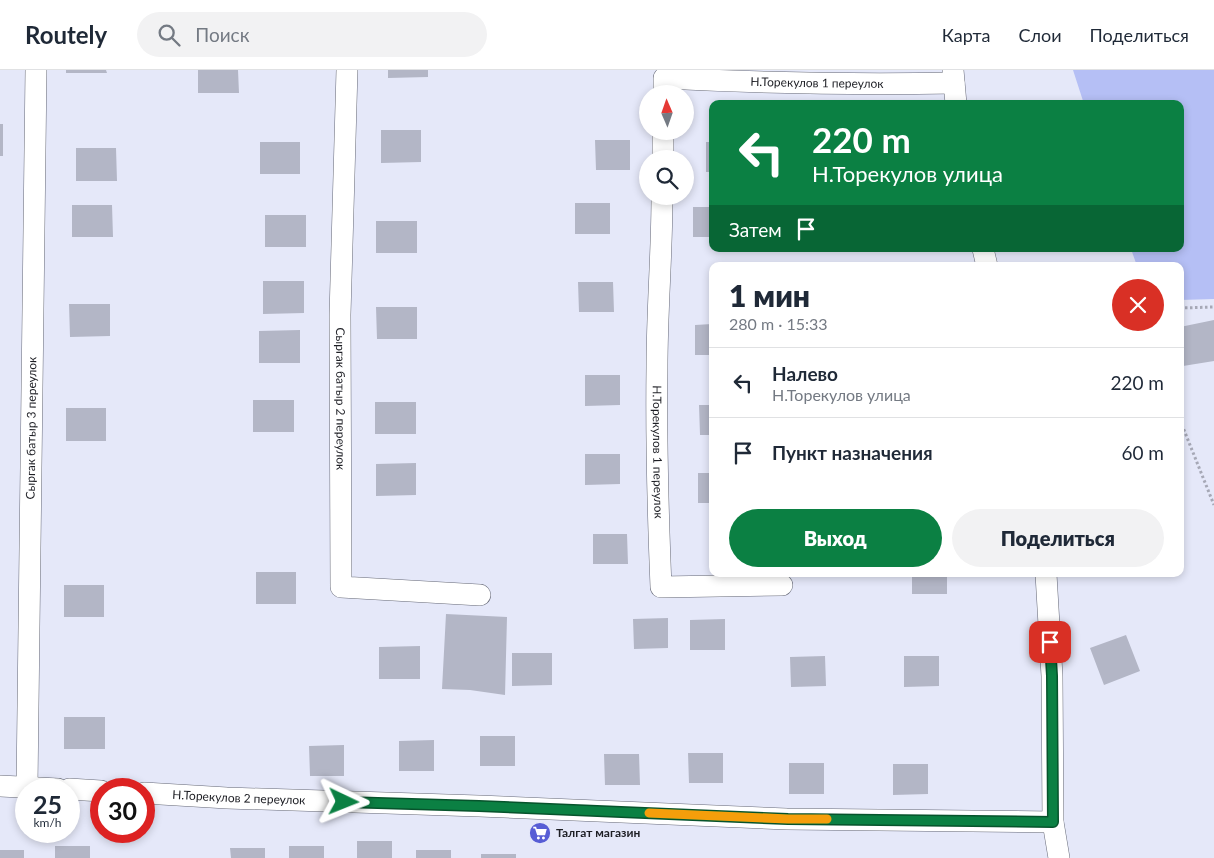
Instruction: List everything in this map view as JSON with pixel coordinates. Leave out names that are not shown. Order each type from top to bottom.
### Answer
[{"type":"street","name":"Сыргак батыр 3 переулок","points":[[27,778],[36,70]]},
{"type":"street","name":"Сыргак батыр 2 переулок","points":[[347,70],[340,315],[341,587],[480,595]]},
{"type":"street","name":"Н.Торекулов 1 переулок","points":[[664,85],[664,78],[743,82],[954,86]]},
{"type":"street","name":"Н.Торекулов 1 переулок","points":[[662,205],[657,366],[658,519],[661,587],[782,585]]},
{"type":"street","points":[[1046,577],[1052,676],[1053,822],[1058,858]]},
{"type":"street","points":[[0,786],[15,787]]},
{"type":"street","name":"Н.Торекулов 2 переулок","points":[[155,794],[788,819],[1053,822]]},
{"type":"path","points":[[1184,308],[1214,307]]},
{"type":"path","points":[[1184,430],[1214,505]]},
{"type":"shaded area","points":[[1073,70],[1214,70],[1214,299],[1184,300],[1184,262],[1136,262],[1132,252],[1184,252],[1184,100],[1083,100]]},
{"type":"building","points":[[66,70],[106,70],[107,73],[66,73]]},
{"type":"building","points":[[198,70],[238,70],[239,93],[198,93]]},
{"type":"building","points":[[388,70],[428,70],[428,77],[388,78]]},
{"type":"building","points":[[0,124],[3,124],[3,156],[0,156]]},
{"type":"building","points":[[381,130],[421,130],[421,162],[381,163]]},
{"type":"building","points":[[595,140],[630,140],[630,170],[596,170]]},
{"type":"building","points":[[260,142],[300,142],[300,174],[260,174]]},
{"type":"building","points":[[706,142],[709,142],[709,172],[706,172]]},
{"type":"building","points":[[76,148],[116,148],[117,181],[76,181]]},
{"type":"building","points":[[575,203],[610,203],[610,234],[575,234]]},
{"type":"building","points":[[72,205],[112,205],[113,237],[72,237]]},
{"type":"building","points":[[693,207],[709,207],[709,237],[693,237]]},
{"type":"building","points":[[265,215],[306,215],[306,247],[265,247]]},
{"type":"building","points":[[376,221],[417,221],[417,253],[376,253]]},
{"type":"building","points":[[263,281],[304,281],[304,313],[263,314]]},
{"type":"building","points":[[578,282],[613,282],[614,312],[579,312]]},
{"type":"building","points":[[69,304],[110,304],[110,336],[70,337]]},
{"type":"building","points":[[376,307],[417,307],[417,339],[377,339]]},
{"type":"building","points":[[1214,320],[1214,361],[1184,366],[1184,326]]},
{"type":"building","points":[[709,324],[709,355],[695,355],[695,325]]},
{"type":"building","points":[[300,330],[300,363],[259,363],[259,331]]},
{"type":"building","points":[[585,375],[620,375],[620,405],[585,406]]},
{"type":"building","points":[[253,400],[294,400],[294,432],[253,432]]},
{"type":"building","points":[[375,402],[416,402],[416,434],[375,434]]},
{"type":"building","points":[[699,405],[709,405],[709,435],[700,435]]},
{"type":"building","points":[[66,408],[106,408],[106,441],[66,441]]},
{"type":"building","points":[[585,454],[620,454],[620,484],[585,485]]},
{"type":"building","points":[[416,463],[416,495],[376,496],[376,464]]},
{"type":"building","points":[[698,473],[709,473],[709,503],[698,503]]},
{"type":"building","points":[[593,534],[627,534],[628,564],[593,564]]},
{"type":"building","points":[[256,572],[296,572],[296,604],[256,604]]},
{"type":"building","points":[[912,577],[947,577],[947,594],[912,594]]},
{"type":"building","points":[[64,585],[104,585],[104,617],[64,617]]},
{"type":"building","points":[[446,614],[507,617],[505,695],[470,690],[442,689]]},
{"type":"building","points":[[668,618],[668,648],[634,649],[633,619]]},
{"type":"building","points":[[725,619],[725,650],[690,650],[690,620]]},
{"type":"building","points":[[1126,635],[1140,671],[1104,685],[1090,648]]},
{"type":"building","points":[[420,646],[420,679],[379,679],[379,647]]},
{"type":"building","points":[[512,653],[552,653],[552,685],[512,686]]},
{"type":"building","points":[[825,656],[826,686],[791,687],[790,657]]},
{"type":"building","points":[[904,656],[939,656],[939,686],[904,687]]},
{"type":"building","points":[[64,717],[105,717],[105,749],[64,749]]},
{"type":"building","points":[[480,736],[515,736],[515,766],[480,766]]},
{"type":"building","points":[[434,740],[434,771],[399,771],[399,741]]},
{"type":"building","points":[[344,745],[344,776],[310,776],[309,746]]},
{"type":"building","points":[[688,753],[723,753],[723,783],[689,783]]},
{"type":"building","points":[[604,754],[639,754],[640,785],[605,785]]},
{"type":"building","points":[[789,763],[824,763],[824,794],[789,794]]},
{"type":"building","points":[[893,764],[928,764],[928,794],[893,795]]},
{"type":"building","points":[[357,841],[392,841],[392,858],[357,858]]},
{"type":"building","points":[[55,846],[90,846],[90,858],[55,858]]},
{"type":"building","points":[[289,846],[324,846],[324,858],[289,858]]},
{"type":"building","points":[[230,848],[265,848],[265,858],[231,858]]},
{"type":"building","points":[[0,850],[24,850],[24,858],[0,858]]},
{"type":"building","points":[[416,850],[451,850],[451,858],[416,858]]},
{"type":"building","points":[[481,854],[516,854],[516,858],[481,858]]},
{"type":"slow traffic","points":[[649,813],[827,819]]},
{"type":"place","name":"Талгат магазин","points":[[540,833]]},
{"type":"route","points":[[344,802],[788,819],[1053,822],[1050,642]]}]
